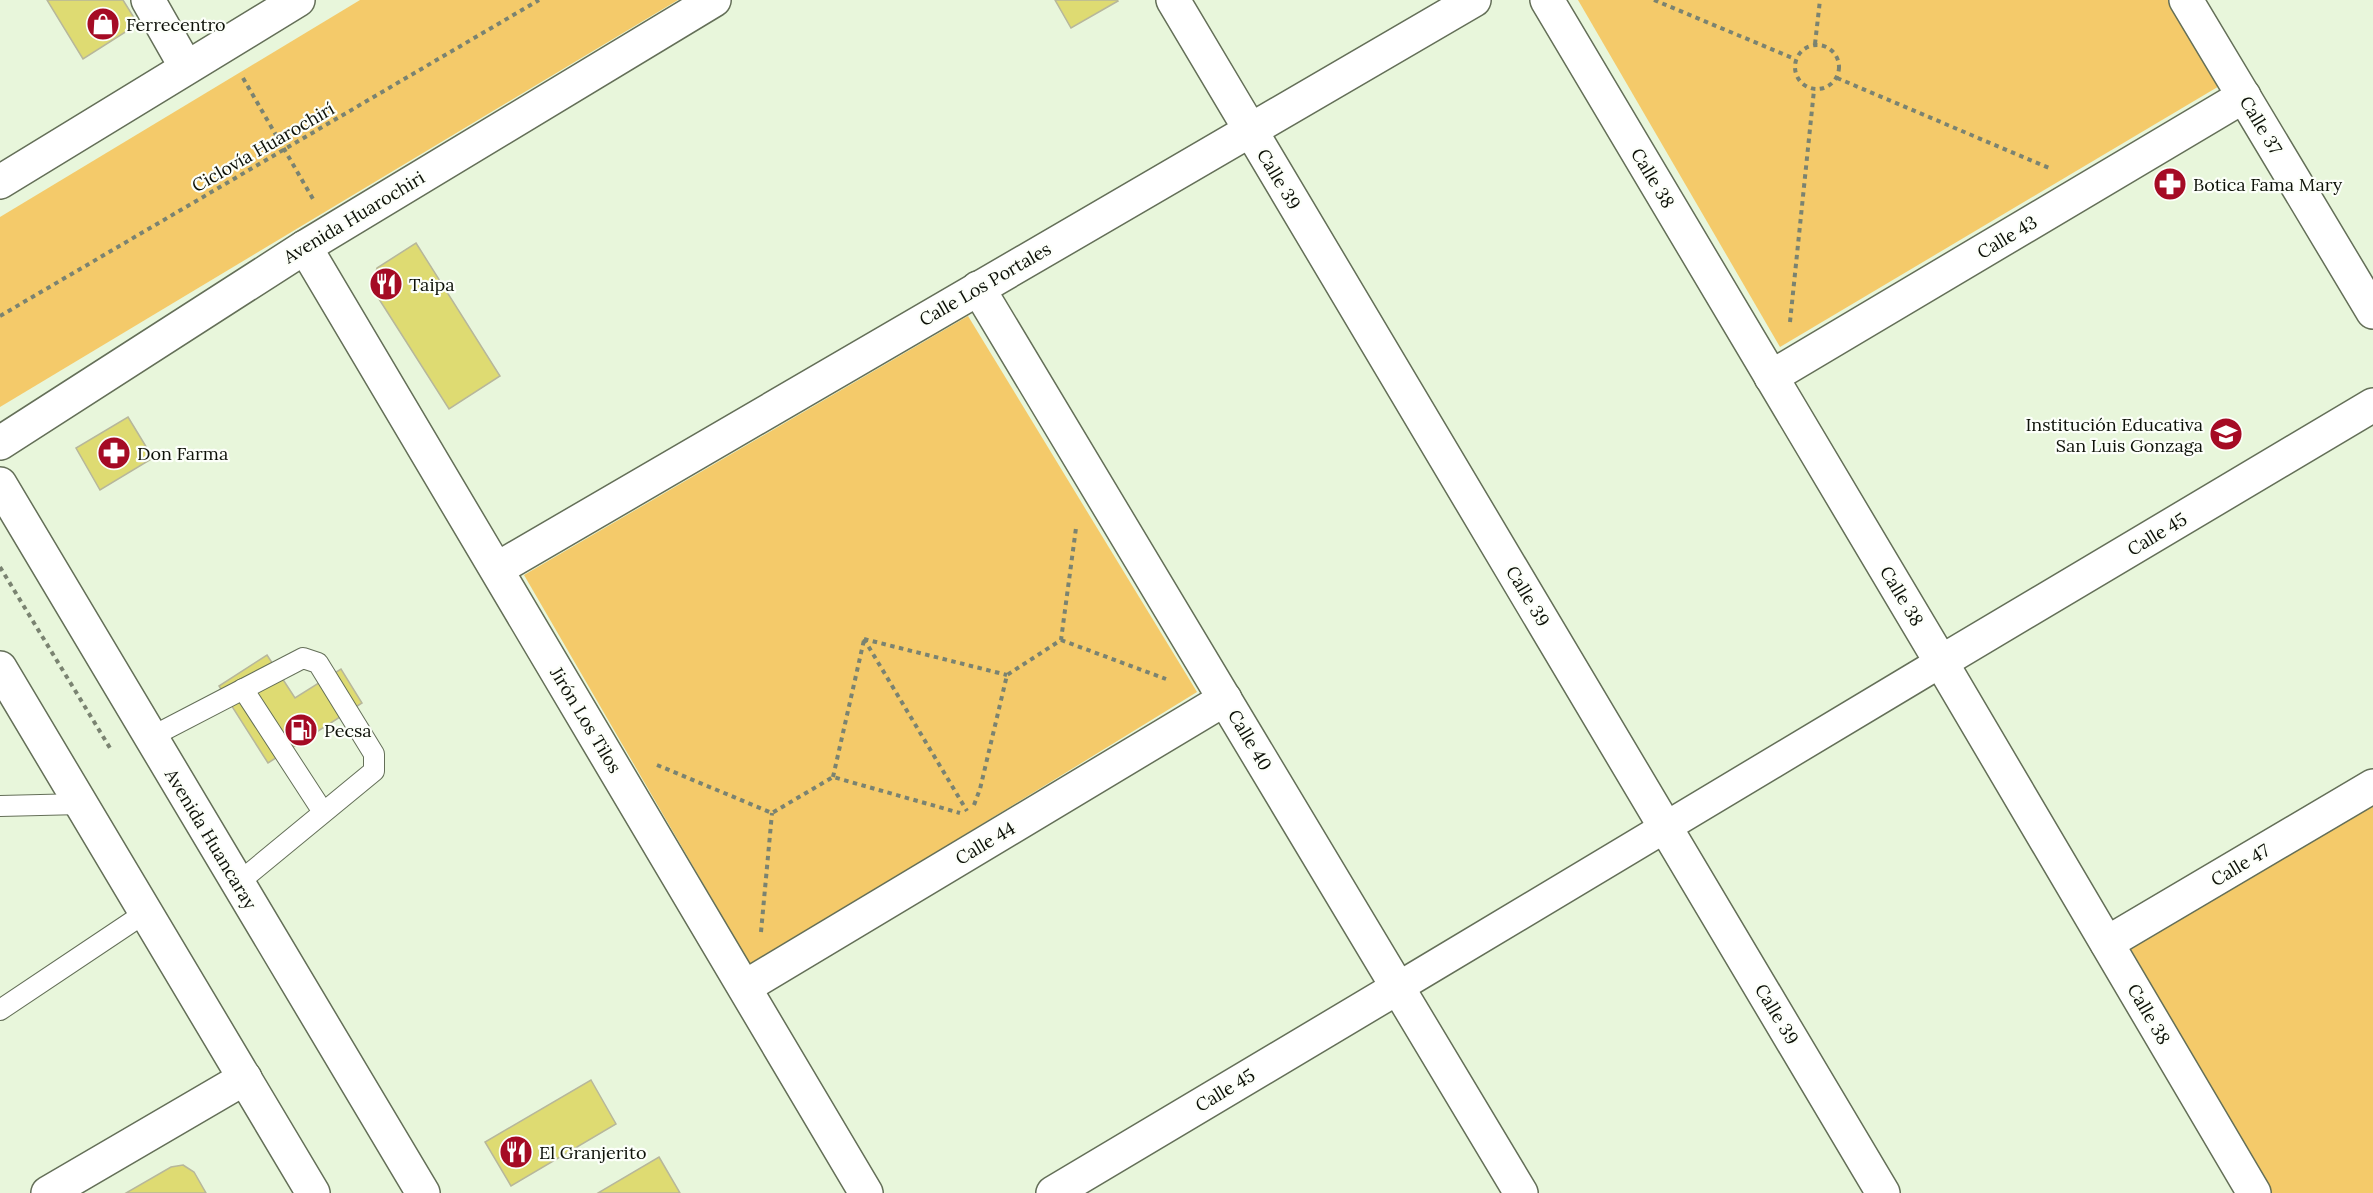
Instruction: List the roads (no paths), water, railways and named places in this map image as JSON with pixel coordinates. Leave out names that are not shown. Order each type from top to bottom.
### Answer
[{"type":"street","points":[[148,0],[186,67]]},
{"type":"street","points":[[0,182],[298,0]]},
{"type":"street","name":"Avenida Huarochiri","points":[[0,443],[318,239],[714,0]]},
{"type":"street","name":"Calle 39","points":[[1173,0],[1883,1193]]},
{"type":"street","name":"Calle Los Portales","points":[[497,569],[1474,0]]},
{"type":"street","name":"Calle 38","points":[[1547,0],[2254,1193]]},
{"type":"street","name":"Calle 37","points":[[2186,0],[2373,312]]},
{"type":"street","name":"Calle 43","points":[[1771,377],[2244,96]]},
{"type":"street","name":"Jirón Los Tilos","points":[[318,239],[497,569],[867,1193]]},
{"type":"street","name":"Calle 40","points":[[978,288],[1521,1193]]},
{"type":"street","name":"Calle 45","points":[[1941,662],[2373,405]]},
{"type":"street","name":"Avenida Huancaray","points":[[0,484],[423,1193]]},
{"type":"street","points":[[1397,988],[1941,662]]},
{"type":"street","points":[[0,668],[313,1193]]},
{"type":"street","name":"Calle 44","points":[[745,987],[1225,699]]},
{"type":"street","name":"Calle 47","points":[[2107,943],[2373,786]]},
{"type":"street","name":"Calle 45","points":[[1053,1193],[1397,988]]},
{"type":"street","points":[[48,1193],[244,1078]]},
{"type":"lane","points":[[151,737],[303,658],[318,663],[374,754],[374,771],[238,883]]},
{"type":"lane","points":[[243,689],[323,812]]},
{"type":"lane","points":[[0,806],[81,804]]},
{"type":"lane","points":[[0,1010],[145,913]]},
{"type":"place","name":"Ferrecentro","points":[[103,24]]},
{"type":"place","name":"Botica Fama Mary","points":[[2170,184]]},
{"type":"place","name":"Taipa","points":[[386,284]]},
{"type":"place","name":"Institución Educativa San Luis Gonzaga","points":[[2226,434]]},
{"type":"place","name":"Don Farma","points":[[114,453]]},
{"type":"place","name":"Pecsa","points":[[301,730]]},
{"type":"place","name":"El Granjerito","points":[[516,1152]]}]
